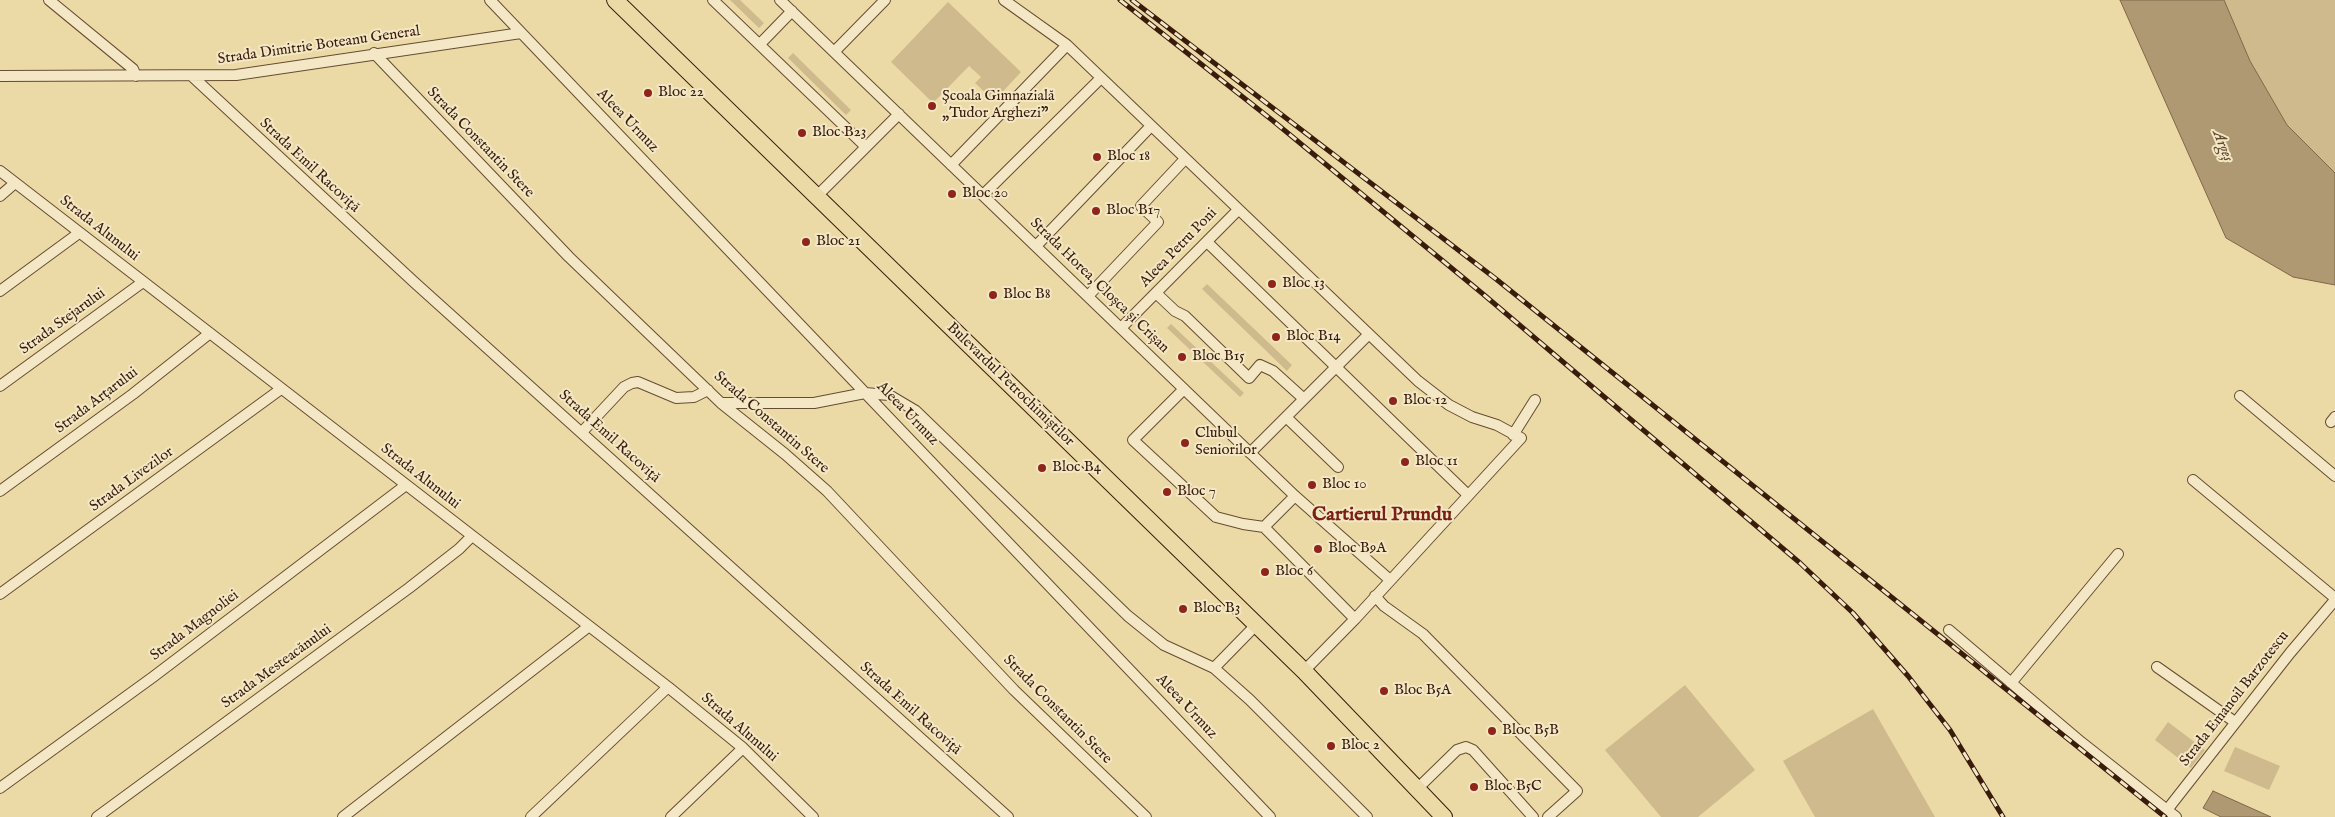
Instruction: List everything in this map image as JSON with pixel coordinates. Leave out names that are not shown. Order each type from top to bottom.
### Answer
[{"type":"main road","name":"Bulevardul Petrochimiștilor","points":[[615,0],[1304,671],[1444,817]]},
{"type":"street","points":[[49,0],[133,69],[136,76]]},
{"type":"street","name":"Aleea Urmuz","points":[[490,0],[1270,817]]},
{"type":"street","points":[[713,0],[866,147]]},
{"type":"street","name":"Strada Horea, Cloșca și Crișan","points":[[780,0],[1295,496],[1390,580]]},
{"type":"street","points":[[834,52],[885,0]]},
{"type":"street","points":[[1004,0],[1067,45],[1418,381],[1449,405],[1472,417],[1497,425],[1521,438],[1355,619],[1304,671]]},
{"type":"street","points":[[760,44],[792,11]]},
{"type":"street","name":"Strada Dimitrie Boteanu General","points":[[0,76],[193,77],[236,75],[374,53],[521,33]]},
{"type":"street","points":[[951,165],[1067,45]]},
{"type":"street","name":"Strada Constantin Stere","points":[[374,53],[569,257],[722,403],[827,491],[1014,690],[1146,817]]},
{"type":"street","name":"Strada Emil Racoviță","points":[[193,77],[407,276],[1008,817]]},
{"type":"street","points":[[983,195],[1101,78]]},
{"type":"street","points":[[816,196],[899,114]]},
{"type":"street","points":[[1036,246],[1151,126]]},
{"type":"street","points":[[1088,296],[1158,222],[1141,206],[1185,159]]},
{"type":"street","name":"Strada Alunului","points":[[0,171],[668,687],[743,748],[812,817]]},
{"type":"street","points":[[0,196],[15,183]]},
{"type":"street","name":"Aleea Petru Poni","points":[[1121,328],[1238,210]]},
{"type":"street","points":[[0,291],[80,233]]},
{"type":"street","points":[[1207,242],[1468,495]]},
{"type":"street","name":"Strada Stejarului","points":[[0,386],[144,282]]},
{"type":"street","points":[[1156,293],[1175,311],[1185,316],[1249,378],[1260,365],[1273,371],[1304,399]]},
{"type":"street","name":"Strada Arțarului","points":[[0,491],[132,394],[210,333]]},
{"type":"street","points":[[1250,453],[1368,335]]},
{"type":"street","points":[[582,432],[624,387],[632,383],[638,382],[676,398],[694,397],[708,390]]},
{"type":"street","name":"Strada Livezilor","points":[[0,594],[281,388]]},
{"type":"street","points":[[1184,389],[1133,440],[1216,517],[1243,524],[1264,526],[1355,619]]},
{"type":"street","points":[[722,403],[814,403],[865,393],[890,395],[916,411],[1128,616],[1164,645],[1214,668],[1250,700],[1367,817]]},
{"type":"street","points":[[2240,396],[2335,476]]},
{"type":"street","points":[[1513,435],[1535,400]]},
{"type":"street","points":[[1286,417],[1338,467]]},
{"type":"street","points":[[2193,480],[2335,599]]},
{"type":"street","name":"Strada Magnoliei","points":[[0,788],[153,677],[406,485]]},
{"type":"street","points":[[1264,526],[1295,496]]},
{"type":"street","name":"Strada Mesteacănului","points":[[96,817],[409,588],[459,549],[472,536]]},
{"type":"street","points":[[2011,683],[2118,554]]},
{"type":"street","points":[[1375,596],[1384,606],[1424,634],[1577,791],[1548,817]]},
{"type":"street","name":"Strada Emanoil Barzotescu","points":[[2167,810],[2235,722],[2335,599]]},
{"type":"street","points":[[1214,668],[1256,625]]},
{"type":"street","points":[[343,817],[588,627]]},
{"type":"street","points":[[1949,630],[2176,817]]},
{"type":"street","points":[[2157,667],[2235,722]]},
{"type":"street","points":[[531,817],[668,687]]},
{"type":"street","points":[[1418,788],[1457,750],[1466,747],[1473,750],[1534,817]]},
{"type":"street","points":[[671,817],[743,748]]},
{"type":"shaded area","points":[[730,0],[740,0],[764,23],[759,28]]},
{"type":"shaded area","points":[[2224,0],[2335,0],[2335,173],[2287,125],[2250,61]]},
{"type":"shaded area","points":[[948,2],[1021,72],[994,101],[975,83],[981,77],[969,66],[933,103],[891,62]]},
{"type":"shaded area","points":[[793,53],[851,110],[846,115],[788,58]]},
{"type":"shaded area","points":[[1207,284],[1292,365],[1287,371],[1202,289]]},
{"type":"shaded area","points":[[1171,324],[1244,393],[1240,397],[1167,328]]},
{"type":"shaded area","points":[[1685,685],[1755,770],[1698,817],[1661,817],[1605,750]]},
{"type":"shaded area","points":[[1873,709],[1935,817],[1815,817],[1783,761]]},
{"type":"shaded area","points":[[2168,722],[2205,750],[2191,768],[2155,740]]},
{"type":"shaded area","points":[[2235,747],[2280,766],[2269,790],[2224,771]]},
{"type":"water","name":"Argeș","points":[[2120,0],[2224,0],[2250,61],[2287,125],[2335,173],[2335,285],[2293,277],[2226,238]]},
{"type":"water","points":[[2213,791],[2271,817],[2221,817],[2203,808]]},
{"type":"railway","points":[[1120,0],[1272,120],[1483,294],[1800,563],[1853,613],[1908,676],[1950,730],[2003,817]]},
{"type":"railway","points":[[1132,0],[1496,279],[2165,817]]},
{"type":"place","name":"Bloc 22","points":[[648,93]]},
{"type":"place","name":"Școala Gimnazială „Tudor Arghezi”","points":[[932,106]]},
{"type":"place","name":"Bloc B23","points":[[802,133]]},
{"type":"place","name":"Bloc 18","points":[[1097,157]]},
{"type":"place","name":"Bloc 20","points":[[952,194]]},
{"type":"place","name":"Bloc B17","points":[[1096,211]]},
{"type":"place","name":"Bloc 21","points":[[806,242]]},
{"type":"place","name":"Bloc 13","points":[[1272,284]]},
{"type":"place","name":"Bloc B8","points":[[993,295]]},
{"type":"place","name":"Bloc B14","points":[[1276,337]]},
{"type":"place","name":"Bloc B15","points":[[1182,357]]},
{"type":"place","name":"Bloc 12","points":[[1393,401]]},
{"type":"place","name":"Clubul Seniorilor","points":[[1185,443]]},
{"type":"place","name":"Bloc 11","points":[[1405,462]]},
{"type":"place","name":"Bloc B4","points":[[1042,468]]},
{"type":"place","name":"Bloc 10","points":[[1312,485]]},
{"type":"place","name":"Bloc 7","points":[[1167,492]]},
{"type":"place","name":"Bloc B9A","points":[[1318,549]]},
{"type":"place","name":"Bloc 6","points":[[1265,572]]},
{"type":"place","name":"Bloc B3","points":[[1183,609]]},
{"type":"place","name":"Bloc B5A","points":[[1384,691]]},
{"type":"place","name":"Bloc B5B","points":[[1492,731]]},
{"type":"place","name":"Bloc 2","points":[[1331,746]]},
{"type":"place","name":"Bloc B5C","points":[[1474,787]]},
{"type":"district","name":"Cartierul Prundu","points":[[1382,516]]}]
